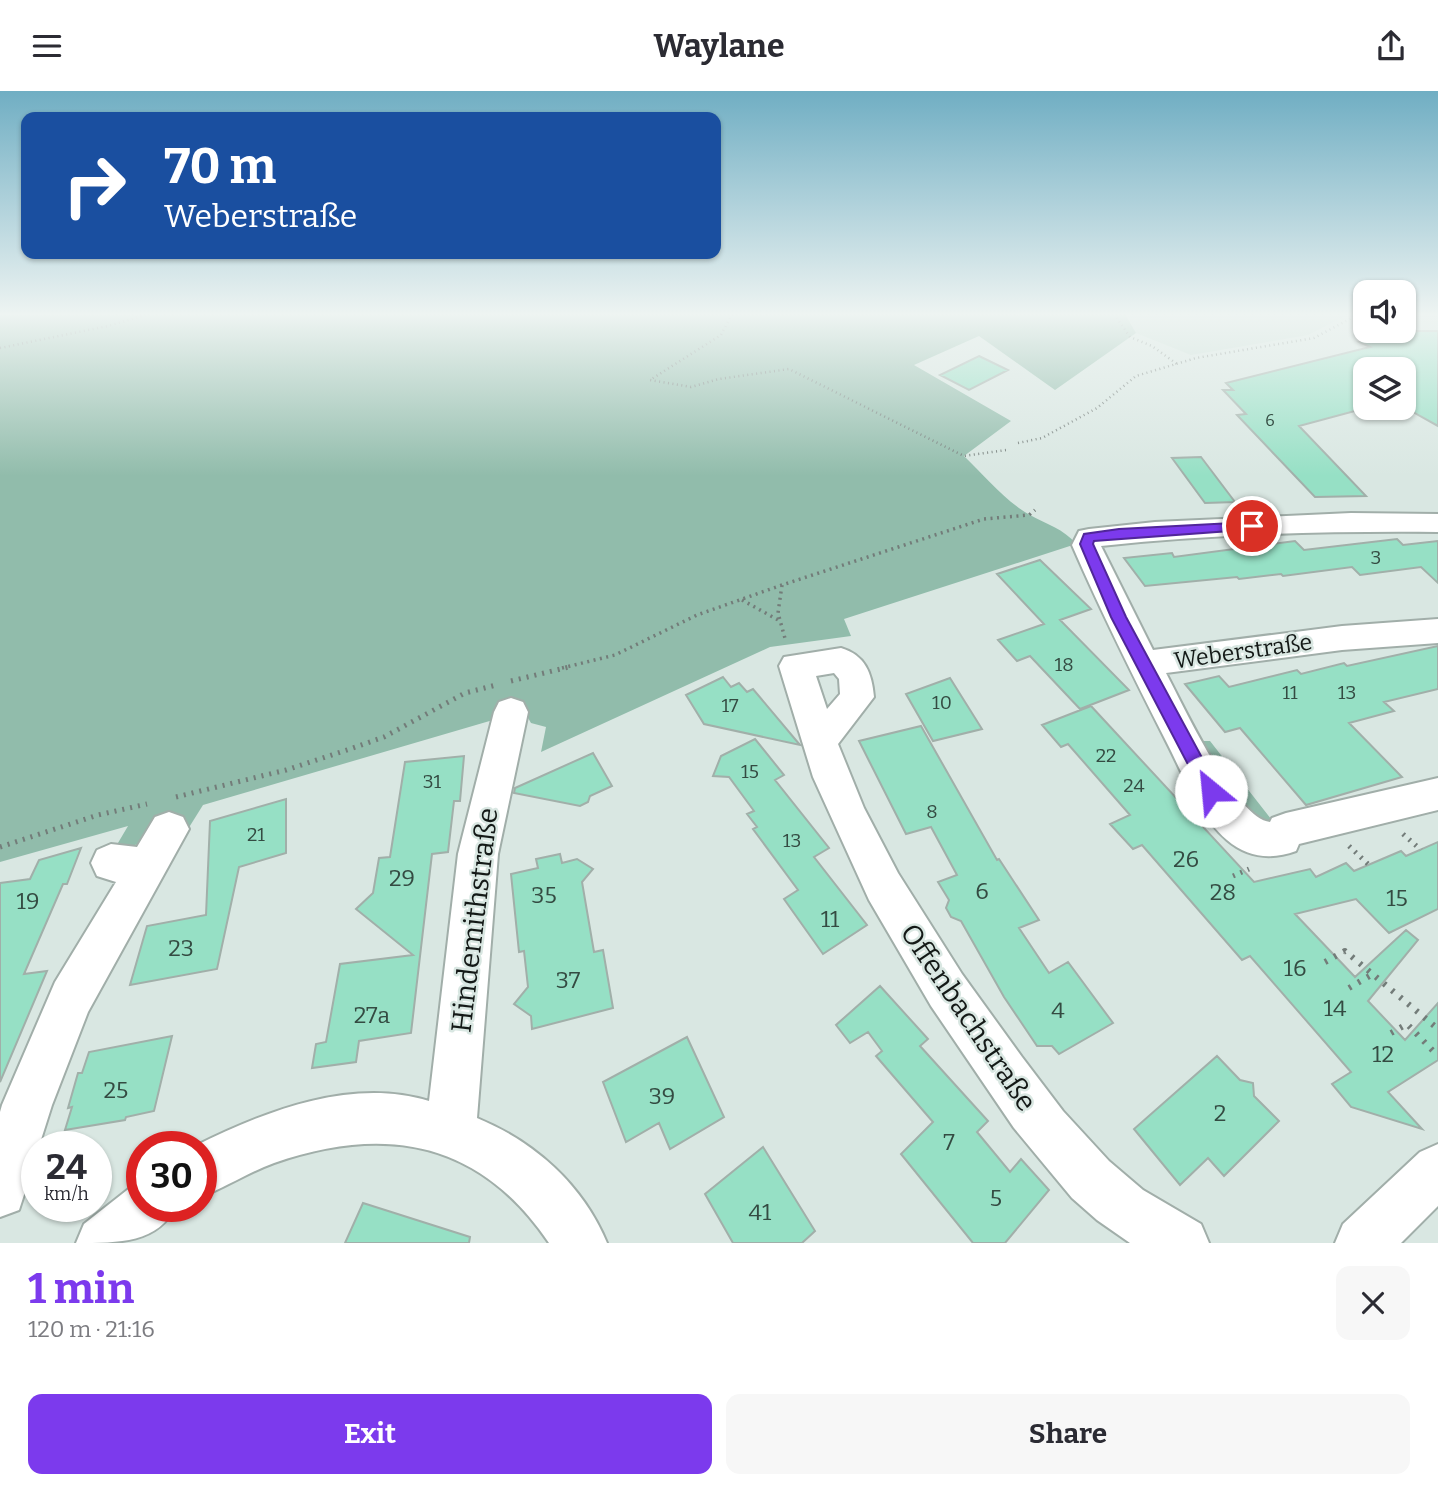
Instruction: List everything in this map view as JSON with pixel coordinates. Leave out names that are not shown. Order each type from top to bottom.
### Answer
[{"type":"street","name":"Weberstraße","points":[[1438,523],[1289,524],[1155,531],[1089,538],[1086,544],[1143,664],[1213,795],[1232,823],[1247,833],[1276,840],[1282,838],[1286,830],[1438,793]]},
{"type":"street","name":"Weberstraße","points":[[1143,664],[1342,638],[1438,631]]},
{"type":"street","name":"Hindemithstraße","points":[[451,1131],[478,854],[511,712]]},
{"type":"street","name":"Offenbachstraße","points":[[820,741],[854,827],[893,904],[942,986],[1024,1100],[1061,1147],[1108,1196],[1182,1243]]},
{"type":"street","points":[[0,1191],[27,1105],[71,998],[150,832]]},
{"type":"street","points":[[217,1164],[278,1135],[316,1126],[400,1118],[451,1131],[482,1144],[515,1165],[549,1196],[580,1243]]},
{"type":"street","points":[[1362,1243],[1438,1170]]},
{"type":"street","points":[[103,1243],[130,1222]]},
{"type":"path","points":[[669,368],[650,380],[691,387],[719,379],[789,369],[964,456],[1006,450]]},
{"type":"path","points":[[1018,443],[1042,438],[1097,408],[1136,376],[1165,368]]},
{"type":"path","points":[[0,847],[98,815],[150,832],[286,770],[384,737],[465,693],[615,655],[697,615],[782,585],[984,519],[1028,515],[1035,510]]},
{"type":"path","points":[[782,585],[778,613],[786,645]]},
{"type":"path","points":[[742,599],[780,621]]},
{"type":"path","points":[[1339,836],[1369,865]]},
{"type":"path","points":[[1325,962],[1345,951],[1438,1029]]},
{"type":"path","points":[[1349,988],[1373,974]]},
{"type":"path","points":[[1391,1033],[1407,1024],[1438,1056]]},
{"type":"green space","points":[[0,368],[919,368],[1011,421],[964,456],[1012,503],[1060,531],[1076,544],[844,619],[851,636],[770,647],[541,752],[546,727],[531,723],[527,716],[528,708],[497,707],[493,720],[203,805],[188,829],[135,845],[115,848],[128,826],[0,862]]},
{"type":"green space","points":[[1024,368],[1087,368],[1055,390]]},
{"type":"green space","points":[[1195,741],[1210,741],[1275,824],[1255,821]]},
{"type":"building","points":[[955,368],[1008,370],[969,390],[940,375]]},
{"type":"building","points":[[1287,368],[1353,368],[1353,411],[1299,426],[1366,496],[1315,497],[1237,415],[1246,414],[1223,390],[1233,390],[1226,383]]},
{"type":"building","points":[[1416,368],[1438,368],[1438,426],[1416,414]]},
{"type":"building","points":[[1201,457],[1235,502],[1205,503],[1172,458]]},
{"type":"building","points":[[1397,539],[1403,545],[1438,541],[1438,583],[1421,567],[1360,575],[1352,567],[1283,576],[1237,577],[1145,586],[1124,558],[1172,553],[1174,557],[1295,541],[1304,550]]},
{"type":"building","points":[[1040,560],[1091,609],[1060,620],[1129,690],[1080,709],[1030,656],[1017,661],[998,640],[1044,624],[997,574]]},
{"type":"building","points":[[1438,646],[1438,689],[1384,702],[1394,711],[1349,723],[1402,777],[1306,805],[1240,728],[1225,732],[1185,684],[1219,676],[1229,687],[1297,670],[1301,674],[1344,663],[1347,666]]},
{"type":"building","points":[[723,677],[731,687],[739,683],[747,692],[753,689],[800,745],[704,724],[686,695]]},
{"type":"building","points":[[950,678],[982,729],[933,741],[906,694]]},
{"type":"building","points":[[1091,706],[1254,882],[1310,869],[1316,877],[1346,863],[1354,871],[1401,851],[1406,856],[1438,842],[1438,909],[1389,933],[1356,899],[1295,914],[1355,977],[1406,930],[1418,940],[1368,1001],[1405,1040],[1438,1003],[1438,1060],[1388,1092],[1422,1129],[1351,1107],[1332,1084],[1351,1072],[1250,956],[1242,960],[1142,845],[1133,849],[1110,824],[1130,815],[1068,744],[1061,747],[1042,725]]},
{"type":"building","points":[[921,726],[997,860],[999,859],[1039,920],[1019,928],[1049,973],[1068,962],[1113,1023],[1059,1054],[1052,1046],[1037,1046],[1004,997],[961,921],[951,917],[946,908],[949,900],[938,882],[957,875],[931,827],[906,834],[859,741]]},
{"type":"building","points":[[755,739],[784,775],[775,780],[829,848],[814,857],[867,925],[823,954],[784,899],[798,890],[753,829],[757,827],[747,814],[754,811],[729,777],[713,776],[721,756]]},
{"type":"building","points":[[593,753],[612,786],[590,796],[588,802],[580,806],[514,793],[515,788]]},
{"type":"building","points":[[464,756],[460,801],[454,801],[448,852],[432,854],[411,1033],[359,1041],[356,1062],[312,1068],[316,1044],[326,1042],[340,964],[413,955],[356,909],[373,893],[379,858],[390,857],[405,762]]},
{"type":"building","points":[[286,799],[286,853],[239,867],[217,969],[130,985],[147,926],[206,915],[210,821]]},
{"type":"building","points":[[81,848],[24,974],[47,971],[0,1082],[0,883],[30,879],[39,860]]},
{"type":"building","points":[[560,854],[562,863],[577,859],[593,869],[582,882],[594,952],[603,950],[613,1008],[532,1029],[531,1016],[514,1004],[528,987],[524,951],[519,952],[511,874],[538,868],[536,859]]},
{"type":"building","points":[[880,986],[928,1039],[920,1046],[988,1121],[977,1132],[1010,1172],[1021,1159],[1049,1190],[1005,1243],[973,1243],[901,1154],[933,1122],[876,1056],[882,1051],[868,1032],[850,1043],[836,1025]]},
{"type":"building","points":[[172,1036],[154,1111],[126,1117],[125,1120],[65,1130],[78,1073],[82,1073],[89,1052]]},
{"type":"building","points":[[687,1037],[724,1117],[670,1149],[659,1123],[626,1142],[603,1082]]},
{"type":"building","points":[[1217,1056],[1240,1080],[1253,1083],[1254,1096],[1279,1121],[1224,1176],[1208,1158],[1180,1185],[1134,1129]]},
{"type":"building","points":[[763,1147],[815,1231],[802,1243],[733,1243],[705,1194]]},
{"type":"building","points":[[363,1203],[470,1237],[469,1243],[345,1243]]},
{"type":"route","points":[[1211,791],[1119,617],[1086,544],[1089,538],[1119,533],[1252,526]]}]
